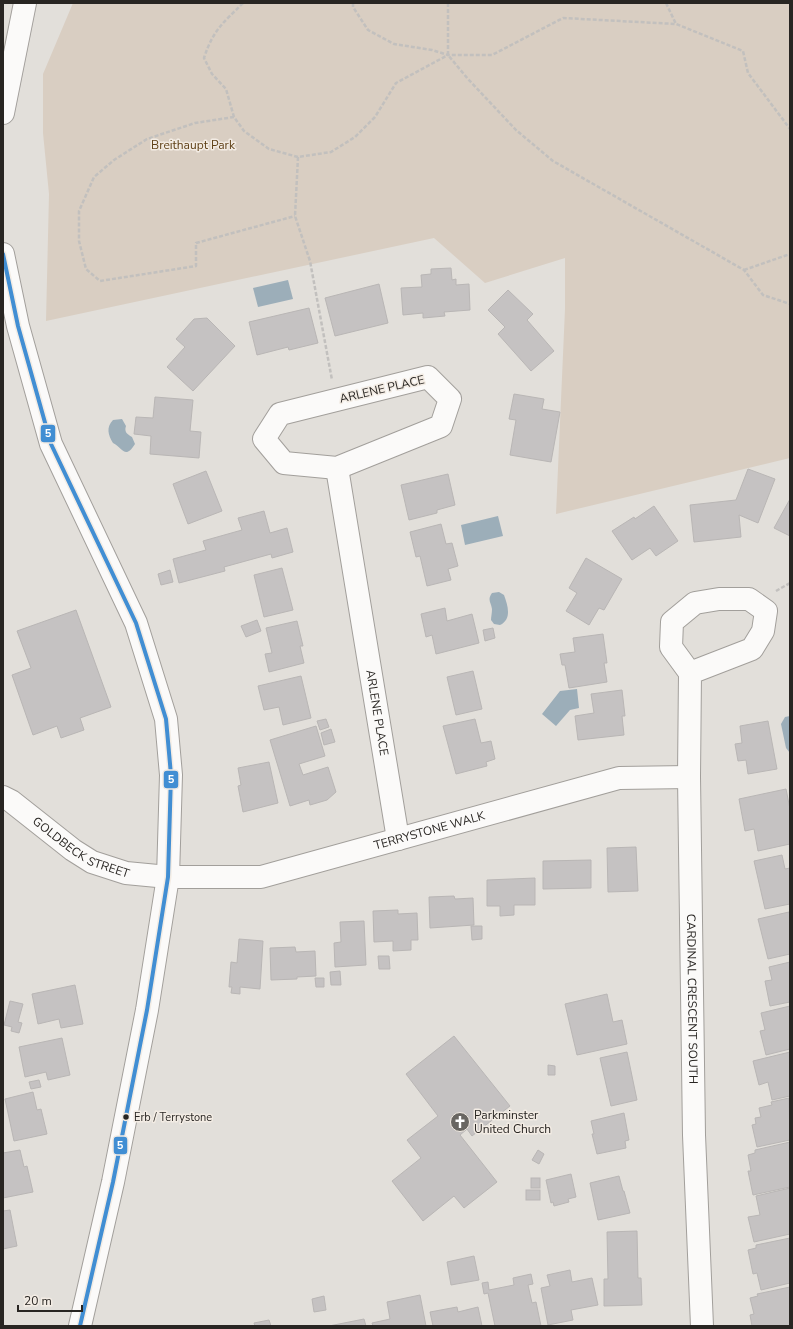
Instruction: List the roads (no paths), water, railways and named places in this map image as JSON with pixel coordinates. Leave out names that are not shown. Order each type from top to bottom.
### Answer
[{"type":"main road","points":[[3,113],[25,3]]},
{"type":"main road","points":[[3,254],[18,326],[51,444],[136,623],[166,719],[171,775],[168,877],[147,1010],[119,1151],[80,1326]]},
{"type":"main road","name":"ARLENE PLACE","points":[[428,377],[450,400],[441,426],[337,468],[284,463],[264,439],[280,414],[428,377]]},
{"type":"main road","name":"ARLENE PLACE","points":[[337,468],[398,839]]},
{"type":"main road","name":"CARDINAL CRESCENT SOUTH","points":[[690,672],[689,777],[694,1135],[702,1326]]},
{"type":"main road","name":"TERRYSTONE WALK","points":[[168,877],[261,877],[619,778],[689,777]]},
{"type":"main road","name":"GOLDBECK STREET","points":[[3,797],[11,801],[73,850],[92,862],[126,873],[168,877]]},
{"type":"water","points":[[288,280],[293,299],[258,307],[253,288]]},
{"type":"water","points":[[122,419],[126,426],[126,433],[132,437],[135,444],[132,449],[126,452],[113,443],[108,431],[109,425],[113,420]]},
{"type":"water","points":[[498,516],[503,536],[465,545],[461,525]]},
{"type":"water","points":[[499,592],[504,595],[508,612],[508,616],[500,625],[494,624],[491,620],[492,609],[490,599],[492,593]]},
{"type":"water","points":[[577,689],[579,708],[570,710],[556,726],[542,714],[560,691]]},
{"type":"water","points":[[790,716],[790,753],[786,748],[781,724],[785,717]]},
{"type":"place","name":"Erb / Terrystone","points":[[126,1117]]},
{"type":"place","name":"Parkminster United Church","points":[[460,1122]]},
{"type":"park label","name":"Breithaupt Park","points":[[193,145]]}]
